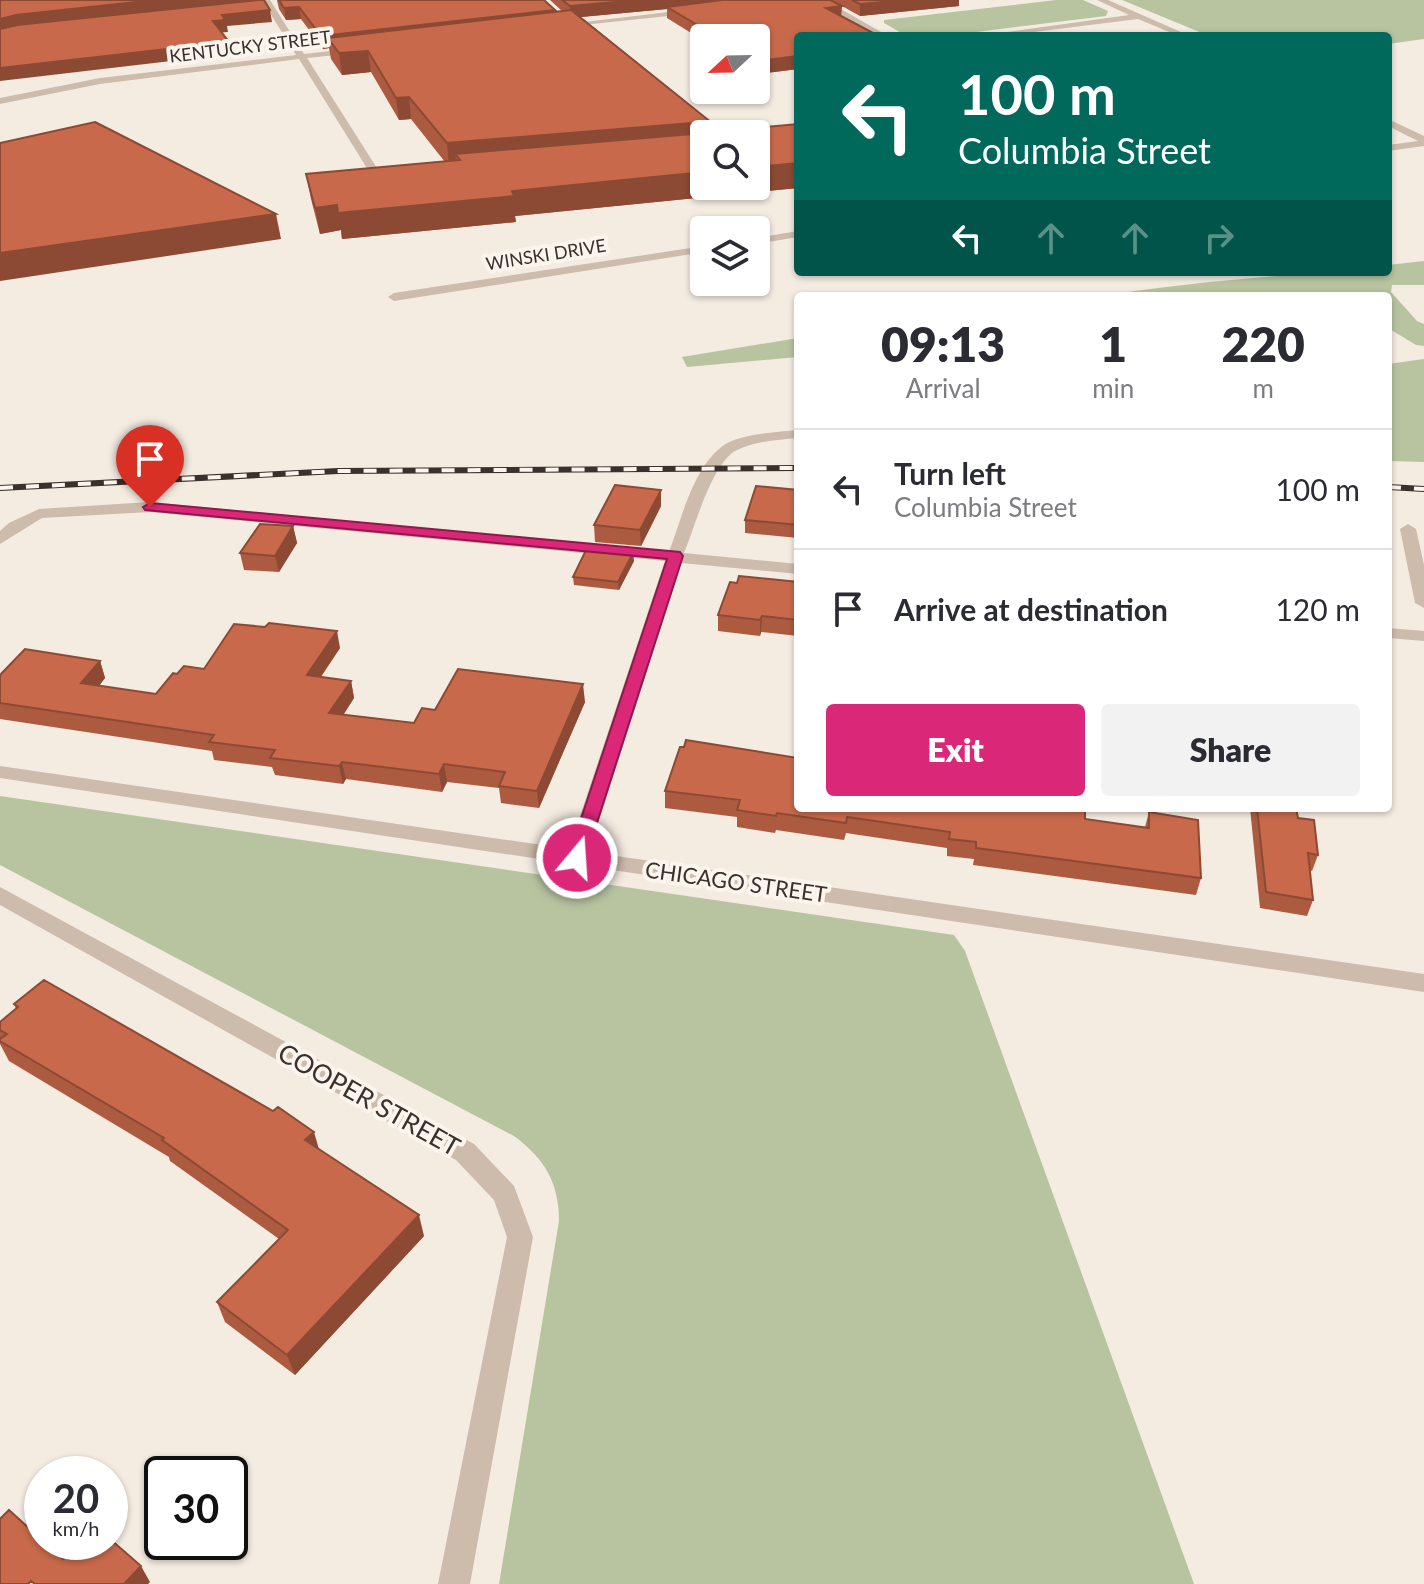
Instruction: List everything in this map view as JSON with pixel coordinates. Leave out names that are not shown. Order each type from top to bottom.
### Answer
[{"type":"street","points":[[819,0],[877,32]]},
{"type":"street","points":[[1101,0],[1177,32]]},
{"type":"street","points":[[268,2],[379,179],[409,177]]},
{"type":"street","points":[[254,7],[268,2],[285,3]]},
{"type":"street","points":[[553,26],[702,10]]},
{"type":"street","points":[[559,16],[568,25]]},
{"type":"street","points":[[1013,32],[1139,16]]},
{"type":"street","name":"KENTUCKY STREET","points":[[1,101],[100,81],[365,49]]},
{"type":"street","points":[[0,86],[1,101]]},
{"type":"street","points":[[1392,124],[1424,142]]},
{"type":"street","points":[[1392,147],[1424,142]]},
{"type":"street","points":[[770,239],[794,235]]},
{"type":"street","name":"WINSKI DRIVE","points":[[394,297],[690,251]]},
{"type":"street","points":[[577,858],[675,556],[710,469],[730,447],[766,437],[794,434]]},
{"type":"street","points":[[0,539],[15,526],[39,514],[150,507],[794,569]]},
{"type":"street","points":[[1408,529],[1424,603]]},
{"type":"street","points":[[1392,633],[1424,636]]},
{"type":"street","name":"CHICAGO STREET","points":[[0,772],[1424,983]]},
{"type":"street","name":"COOPER STREET","points":[[0,895],[465,1152],[505,1194],[520,1237],[454,1584]]},
{"type":"green space","points":[[1056,0],[1083,0],[1108,11],[1106,16],[976,32],[900,32],[884,20]]},
{"type":"green space","points":[[1122,0],[1424,0],[1424,39],[1392,43],[1392,32],[1199,32]]},
{"type":"green space","points":[[1424,261],[1424,285],[1392,285],[1391,292],[1128,292],[1287,276],[1392,276],[1392,265]]},
{"type":"green space","points":[[1392,293],[1417,321],[1424,324],[1424,346],[1416,345],[1392,330]]},
{"type":"green space","points":[[794,339],[794,357],[687,367],[682,357]]},
{"type":"green space","points":[[1424,359],[1424,462],[1392,461],[1392,363]]},
{"type":"green space","points":[[0,796],[954,935],[965,951],[1194,1584],[499,1584],[559,1221],[553,1183],[542,1163],[514,1136],[0,865]]},
{"type":"building","points":[[0,0],[155,0],[0,19]]},
{"type":"building","points":[[264,0],[270,10],[222,15],[225,20],[213,21],[229,42],[0,68],[0,29]]},
{"type":"building","points":[[279,0],[544,0],[555,10],[321,36],[299,7],[284,8]]},
{"type":"building","points":[[562,0],[639,0],[570,6]]},
{"type":"building","points":[[722,0],[830,0],[842,6],[826,8],[871,32],[794,32],[794,56],[770,60],[770,24],[696,24],[667,7]]},
{"type":"building","points":[[852,0],[905,0],[860,4]]},
{"type":"building","points":[[571,10],[708,120],[447,143],[409,97],[396,98],[368,51],[339,53],[328,38]]},
{"type":"building","points":[[95,122],[276,214],[0,253],[0,143]]},
{"type":"building","points":[[794,124],[794,163],[770,166],[770,127]]},
{"type":"building","points":[[690,134],[690,173],[512,191],[514,196],[338,213],[337,205],[315,208],[306,174],[460,160],[455,154]]},
{"type":"building","points":[[615,485],[661,490],[640,530],[594,525]]},
{"type":"building","points":[[756,486],[794,490],[794,525],[745,520]]},
{"type":"building","points":[[260,524],[293,526],[275,556],[240,553]]},
{"type":"building","points":[[587,548],[633,553],[618,582],[573,577]]},
{"type":"building","points":[[739,576],[794,582],[794,620],[762,616],[760,620],[718,615],[730,582],[737,583]]},
{"type":"building","points":[[269,623],[337,631],[307,675],[351,681],[329,713],[414,723],[422,708],[435,710],[458,669],[583,684],[537,791],[499,786],[505,772],[444,764],[439,774],[342,762],[339,766],[270,758],[275,750],[209,742],[214,735],[0,703],[0,675],[25,649],[100,661],[81,683],[156,694],[173,673],[177,674],[184,666],[204,669],[234,624],[265,627]]},
{"type":"building","points":[[686,740],[794,757],[794,812],[1085,812],[1085,819],[1149,828],[1149,812],[1198,820],[1201,878],[976,848],[976,842],[949,839],[950,832],[847,817],[846,823],[737,810],[740,800],[665,791],[680,747],[684,747]]},
{"type":"building","points":[[1257,812],[1297,812],[1298,818],[1314,820],[1318,855],[1308,853],[1313,900],[1266,892]]},
{"type":"building","points":[[44,980],[273,1111],[278,1107],[314,1132],[305,1140],[419,1215],[287,1355],[217,1302],[288,1230],[162,1140],[164,1138],[0,1041],[7,1034],[0,1030],[0,1022],[18,1007],[14,1004]]},
{"type":"building","points":[[9,1510],[24,1524],[24,1560],[128,1560],[128,1555],[141,1566],[124,1584],[35,1584],[31,1581],[28,1584],[0,1584],[0,1519]]},
{"type":"railway","points":[[0,488],[338,471],[794,468]]},
{"type":"railway","points":[[1392,487],[1424,489]]},
{"type":"route","points":[[150,507],[675,556],[577,858]]}]
